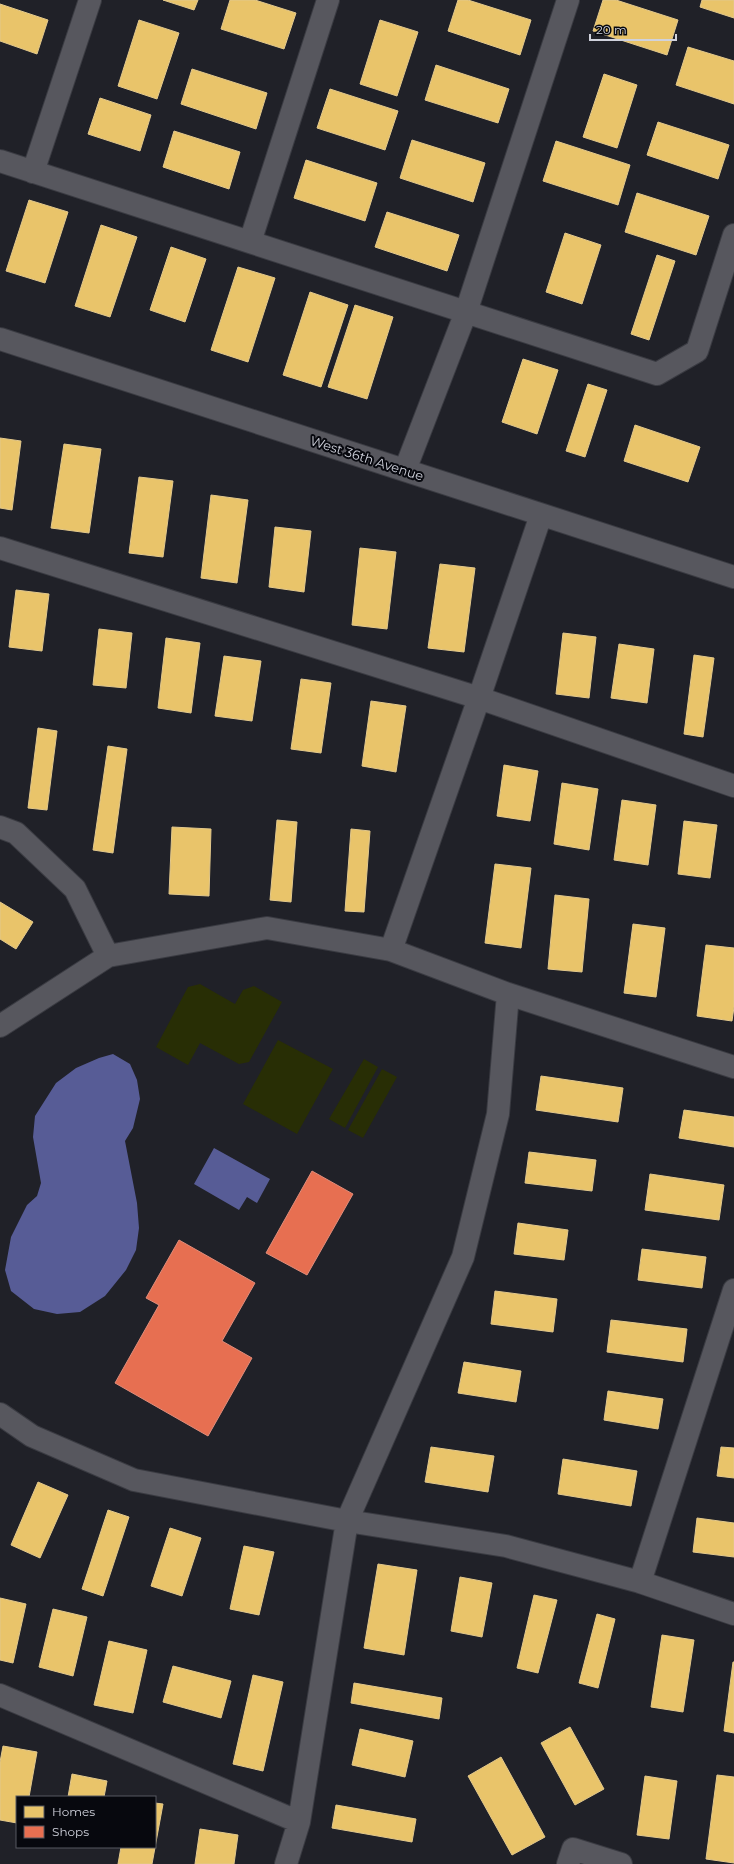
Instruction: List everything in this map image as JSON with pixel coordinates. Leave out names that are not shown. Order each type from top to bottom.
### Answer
[{"type":"street","points":[[33,172],[90,0]]},
{"type":"street","points":[[250,242],[328,0]]},
{"type":"street","points":[[405,470],[466,312],[568,0]]},
{"type":"street","points":[[0,161],[657,374],[696,351],[734,235]]},
{"type":"street","name":"West 36th Avenue","points":[[0,339],[734,577]]},
{"type":"street","points":[[391,950],[541,515]]},
{"type":"street","points":[[0,548],[479,698],[734,786]]},
{"type":"street","points":[[0,827],[16,832],[75,889],[108,956]]},
{"type":"street","points":[[0,1026],[108,956],[267,928],[391,950],[508,994],[734,1067]]},
{"type":"street","points":[[286,1864],[299,1822],[347,1520],[463,1257],[498,1114],[508,994]]},
{"type":"street","points":[[640,1582],[734,1290]]},
{"type":"street","points":[[0,1414],[32,1436],[134,1480],[347,1520],[506,1546],[640,1582],[734,1614]]},
{"type":"street","points":[[0,1695],[299,1822]]},
{"type":"street","points":[[568,1864],[573,1849],[621,1864]]},
{"type":"green space","points":[[200,984],[235,1004],[243,990],[254,986],[282,1002],[249,1062],[239,1064],[200,1043],[188,1065],[156,1047],[188,987]]},
{"type":"green space","points":[[278,1040],[333,1069],[297,1134],[243,1104]]},
{"type":"green space","points":[[364,1059],[378,1067],[345,1128],[329,1119]]},
{"type":"green space","points":[[382,1069],[397,1077],[363,1138],[348,1130]]},
{"type":"water","points":[[113,1054],[130,1064],[137,1080],[140,1099],[133,1128],[125,1141],[137,1203],[139,1228],[136,1250],[126,1270],[105,1296],[80,1312],[57,1314],[34,1309],[11,1291],[5,1270],[11,1237],[27,1205],[37,1196],[41,1183],[33,1137],[35,1116],[56,1083],[76,1068],[99,1058]]},
{"type":"water","points":[[214,1148],[270,1179],[257,1203],[247,1197],[239,1210],[194,1184]]},
{"type":"building: Homes","points":[[163,0],[198,0],[194,10]]},
{"type":"building: Homes","points":[[230,0],[255,0],[296,13],[284,49],[221,29]]},
{"type":"building: Homes","points":[[458,0],[468,0],[531,20],[520,55],[448,31]]},
{"type":"building: Homes","points":[[603,0],[616,0],[678,20],[667,55],[593,31]]},
{"type":"building: Homes","points":[[702,0],[734,0],[734,18],[700,7]]},
{"type":"building: Homes","points":[[0,4],[48,20],[37,54],[0,41]]},
{"type":"building: Homes","points":[[139,20],[179,33],[157,99],[118,86]]},
{"type":"building: Homes","points":[[380,20],[418,32],[397,96],[360,84]]},
{"type":"building: Homes","points":[[688,47],[734,61],[734,104],[676,85]]},
{"type":"building: Homes","points":[[436,65],[509,89],[498,123],[425,100]]},
{"type":"building: Homes","points":[[192,69],[267,93],[256,129],[181,104]]},
{"type":"building: Homes","points":[[604,74],[637,85],[617,148],[583,137]]},
{"type":"building: Homes","points":[[330,89],[398,111],[385,150],[317,128]]},
{"type":"building: Homes","points":[[100,98],[151,115],[140,151],[88,134]]},
{"type":"building: Homes","points":[[658,122],[729,145],[718,179],[647,155]]},
{"type":"building: Homes","points":[[174,131],[240,152],[229,189],[163,167]]},
{"type":"building: Homes","points":[[412,140],[485,163],[473,202],[400,178]]},
{"type":"building: Homes","points":[[556,141],[630,165],[618,205],[543,181]]},
{"type":"building: Homes","points":[[306,160],[377,183],[365,221],[294,198]]},
{"type":"building: Homes","points":[[637,193],[709,216],[696,255],[625,232]]},
{"type":"building: Homes","points":[[29,200],[68,212],[45,283],[6,271]]},
{"type":"building: Homes","points":[[387,212],[459,235],[447,271],[375,247]]},
{"type":"building: Homes","points":[[101,225],[137,237],[110,317],[75,306]]},
{"type":"building: Homes","points":[[565,233],[601,245],[582,304],[546,292]]},
{"type":"building: Homes","points":[[171,247],[206,259],[185,322],[150,310]]},
{"type":"building: Homes","points":[[657,255],[675,261],[649,340],[631,334]]},
{"type":"building: Homes","points":[[238,267],[275,278],[248,362],[211,350]]},
{"type":"building: Homes","points":[[310,292],[348,305],[321,387],[283,375]]},
{"type":"building: Homes","points":[[355,305],[393,317],[367,399],[328,387]]},
{"type":"building: Homes","points":[[523,359],[558,370],[537,434],[502,422]]},
{"type":"building: Homes","points":[[588,384],[607,390],[585,457],[566,451]]},
{"type":"building: Homes","points":[[635,425],[700,447],[688,482],[624,461]]},
{"type":"building: Homes","points":[[0,438],[21,441],[12,510],[0,508]]},
{"type":"building: Homes","points":[[64,444],[101,449],[89,533],[51,528]]},
{"type":"building: Homes","points":[[139,477],[173,481],[163,557],[129,553]]},
{"type":"building: Homes","points":[[211,495],[248,500],[237,583],[201,578]]},
{"type":"building: Homes","points":[[275,527],[311,531],[304,592],[269,587]]},
{"type":"building: Homes","points":[[360,548],[396,552],[387,629],[352,625]]},
{"type":"building: Homes","points":[[440,564],[475,568],[464,652],[428,648]]},
{"type":"building: Homes","points":[[16,590],[49,594],[42,651],[9,647]]},
{"type":"building: Homes","points":[[99,629],[132,633],[126,688],[93,685]]},
{"type":"building: Homes","points":[[563,633],[596,637],[589,698],[556,694]]},
{"type":"building: Homes","points":[[166,638],[200,643],[191,713],[158,708]]},
{"type":"building: Homes","points":[[619,644],[654,649],[647,703],[611,698]]},
{"type":"building: Homes","points":[[694,655],[714,658],[703,737],[684,734]]},
{"type":"building: Homes","points":[[224,656],[261,661],[252,721],[215,716]]},
{"type":"building: Homes","points":[[301,679],[331,683],[321,753],[291,749]]},
{"type":"building: Homes","points":[[371,701],[406,706],[396,772],[362,766]]},
{"type":"building: Homes","points":[[38,728],[57,731],[47,810],[28,808]]},
{"type":"building: Homes","points":[[108,746],[127,749],[113,853],[93,850]]},
{"type":"building: Homes","points":[[504,765],[538,771],[530,821],[497,816]]},
{"type":"building: Homes","points":[[562,783],[598,789],[589,850],[554,844]]},
{"type":"building: Homes","points":[[622,800],[656,805],[648,865],[614,860]]},
{"type":"building: Homes","points":[[277,820],[297,822],[291,902],[270,900]]},
{"type":"building: Homes","points":[[684,821],[717,825],[710,878],[678,874]]},
{"type":"building: Homes","points":[[172,827],[211,829],[209,896],[169,894]]},
{"type":"building: Homes","points":[[351,829],[370,831],[364,912],[345,911]]},
{"type":"building: Homes","points":[[495,864],[531,868],[521,948],[485,943]]},
{"type":"building: Homes","points":[[555,895],[589,899],[582,972],[548,969]]},
{"type":"building: Homes","points":[[0,902],[33,922],[16,949],[0,939]]},
{"type":"building: Homes","points":[[633,924],[665,928],[656,997],[624,993]]},
{"type":"building: Homes","points":[[706,945],[734,948],[734,1007],[732,1021],[697,1016]]},
{"type":"building: Homes","points":[[541,1076],[623,1088],[618,1122],[536,1110]]},
{"type":"building: Homes","points":[[684,1110],[734,1117],[734,1147],[679,1138]]},
{"type":"building: Homes","points":[[529,1152],[596,1160],[592,1191],[525,1183]]},
{"type":"building: Homes","points":[[650,1174],[724,1185],[719,1220],[645,1210]]},
{"type":"building: Homes","points":[[518,1223],[568,1230],[564,1260],[514,1254]]},
{"type":"building: Homes","points":[[642,1249],[706,1257],[702,1288],[638,1280]]},
{"type":"building: Homes","points":[[495,1291],[557,1299],[553,1332],[491,1324]]},
{"type":"building: Homes","points":[[611,1320],[687,1329],[683,1362],[607,1352]]},
{"type":"building: Homes","points":[[464,1362],[521,1371],[516,1402],[458,1393]]},
{"type":"building: Homes","points":[[608,1391],[663,1399],[658,1429],[604,1420]]},
{"type":"building: Homes","points":[[431,1447],[494,1456],[488,1492],[425,1482]]},
{"type":"building: Homes","points":[[721,1447],[734,1448],[734,1478],[717,1476]]},
{"type":"building: Homes","points":[[563,1459],[637,1471],[631,1506],[558,1494]]},
{"type":"building: Homes","points":[[38,1482],[68,1495],[40,1558],[11,1545]]},
{"type":"building: Homes","points":[[108,1510],[129,1517],[103,1596],[82,1589]]},
{"type":"building: Homes","points":[[697,1518],[734,1523],[734,1557],[693,1552]]},
{"type":"building: Homes","points":[[170,1528],[201,1538],[182,1596],[151,1586]]},
{"type":"building: Homes","points":[[244,1546],[274,1552],[259,1615],[230,1609]]},
{"type":"building: Homes","points":[[378,1564],[417,1570],[404,1655],[364,1648]]},
{"type":"building: Homes","points":[[460,1577],[492,1583],[482,1637],[451,1631]]},
{"type":"building: Homes","points":[[534,1595],[557,1600],[538,1673],[517,1668]]},
{"type":"building: Homes","points":[[0,1598],[26,1604],[13,1663],[0,1660]]},
{"type":"building: Homes","points":[[53,1609],[87,1617],[73,1676],[39,1667]]},
{"type":"building: Homes","points":[[597,1614],[615,1619],[598,1688],[579,1683]]},
{"type":"building: Homes","points":[[662,1635],[694,1640],[683,1712],[651,1707]]},
{"type":"building: Homes","points":[[109,1641],[147,1650],[133,1713],[94,1705]]},
{"type":"building: Homes","points":[[734,1662],[734,1733],[724,1731]]},
{"type":"building: Homes","points":[[173,1666],[231,1681],[221,1718],[163,1702]]},
{"type":"building: Homes","points":[[253,1675],[283,1682],[263,1771],[233,1764]]},
{"type":"building: Homes","points":[[354,1683],[442,1698],[439,1719],[351,1703]]},
{"type":"building: Homes","points":[[570,1727],[604,1789],[575,1805],[541,1743]]},
{"type":"building: Homes","points":[[360,1729],[413,1741],[405,1777],[352,1765]]},
{"type":"building: Homes","points":[[3,1746],[37,1752],[29,1796],[16,1796],[16,1823],[0,1820],[0,1762]]},
{"type":"building: Homes","points":[[501,1757],[545,1837],[512,1855],[468,1776]]},
{"type":"building: Homes","points":[[72,1774],[107,1781],[104,1796],[68,1796]]},
{"type":"building: Homes","points":[[717,1775],[734,1777],[734,1863],[706,1859]]},
{"type":"building: Homes","points":[[645,1776],[677,1781],[669,1839],[637,1835]]},
{"type":"building: Homes","points":[[156,1803],[163,1804],[156,1842]]},
{"type":"building: Homes","points":[[336,1805],[416,1819],[412,1842],[332,1828]]},
{"type":"building: Homes","points":[[200,1829],[238,1835],[234,1864],[195,1864]]},
{"type":"building: Homes","points":[[121,1848],[155,1848],[152,1864],[118,1864]]},
{"type":"building: Shops","points":[[312,1171],[353,1194],[307,1275],[266,1253]]},
{"type":"building: Shops","points":[[179,1240],[255,1283],[222,1341],[252,1358],[208,1436],[115,1383],[159,1305],[146,1298]]}]
